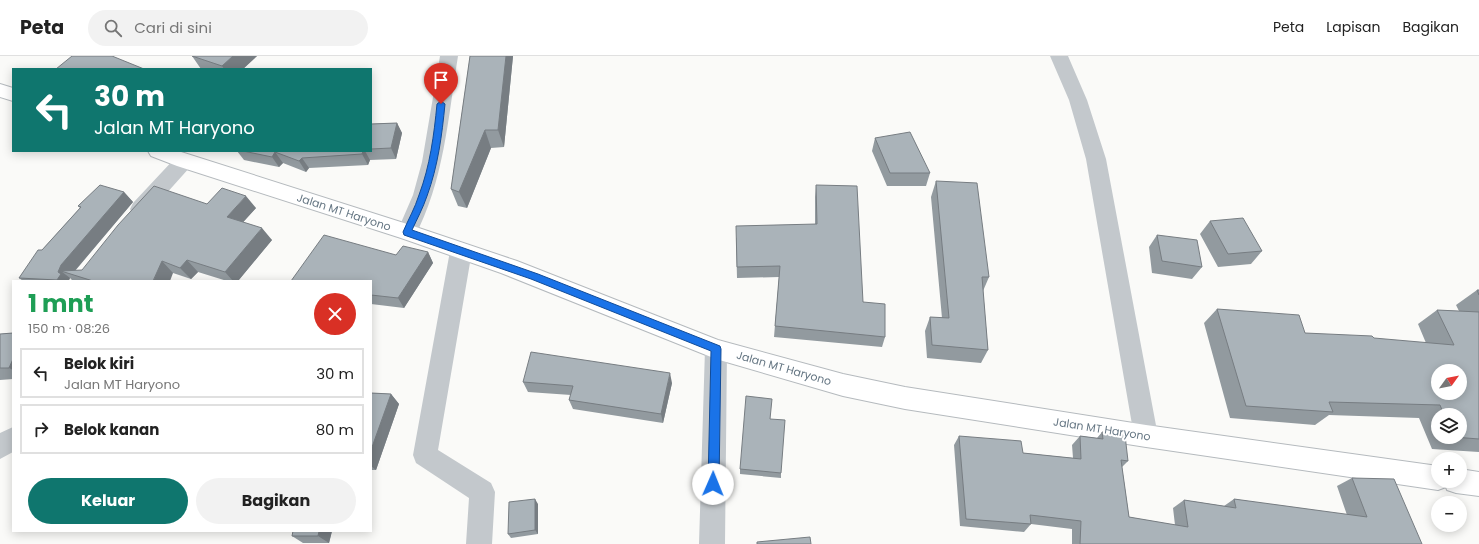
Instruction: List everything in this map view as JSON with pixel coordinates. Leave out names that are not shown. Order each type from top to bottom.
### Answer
[{"type":"main road","points":[[0,90],[12,95]]},
{"type":"main road","name":"Jalan MT Haryono","points":[[160,152],[184,162],[407,232],[572,291],[643,321],[716,349],[843,385],[905,398],[1146,436],[1431,477]]},
{"type":"main road","points":[[1467,482],[1479,484]]},
{"type":"street","points":[[407,232],[423,195],[438,138],[441,104],[449,56]]},
{"type":"street","points":[[1059,56],[1078,100],[1096,158],[1146,436]]},
{"type":"street","points":[[127,224],[184,162]]},
{"type":"street","points":[[460,251],[425,455],[482,492],[479,544]]},
{"type":"street","points":[[712,544],[716,349]]},
{"type":"street","points":[[0,447],[12,439]]},
{"type":"building","points":[[72,56],[112,56],[142,68],[57,68]]},
{"type":"building","points":[[192,56],[233,56],[222,66]]},
{"type":"building","points":[[470,56],[506,56],[498,130],[485,130],[459,192],[451,189]]},
{"type":"building","points":[[397,123],[391,148],[372,149],[372,124]]},
{"type":"building","points":[[910,132],[930,173],[890,173],[875,138]]},
{"type":"building","points":[[248,152],[275,152],[272,157]]},
{"type":"building","points":[[275,152],[363,152],[362,154],[302,158],[299,161]]},
{"type":"building","points":[[936,181],[977,183],[989,277],[982,277],[988,350],[932,345],[930,317],[949,318]]},
{"type":"building","points":[[100,185],[124,192],[61,265],[58,272],[61,274],[57,280],[19,278],[38,250],[42,250],[81,207],[78,206]]},
{"type":"building","points":[[816,185],[857,186],[863,302],[885,304],[885,337],[775,326],[780,266],[737,267],[736,226],[817,224]]},
{"type":"building","points":[[154,186],[207,204],[222,188],[246,196],[227,217],[262,228],[225,272],[187,260],[180,268],[162,261],[153,280],[90,280],[61,271],[82,270],[118,225]]},
{"type":"building","points":[[1243,218],[1262,251],[1228,254],[1210,221]]},
{"type":"building","points":[[324,235],[396,255],[403,246],[428,252],[398,298],[372,295],[372,280],[292,280]]},
{"type":"building","points":[[1157,235],[1197,240],[1202,267],[1162,261]]},
{"type":"building","points":[[1217,309],[1299,315],[1305,333],[1372,336],[1374,338],[1454,345],[1437,310],[1479,312],[1479,439],[1467,438],[1467,408],[1441,408],[1440,405],[1329,402],[1333,412],[1246,406]]},
{"type":"building","points":[[12,333],[12,361],[9,368],[0,368],[0,334]]},
{"type":"building","points":[[531,352],[670,373],[661,414],[569,400],[573,386],[523,382]]},
{"type":"building","points":[[372,393],[391,394],[372,447]]},
{"type":"building","points":[[746,396],[772,399],[770,419],[785,420],[781,473],[740,469]]},
{"type":"building","points":[[1102,432],[1125,435],[1128,461],[1121,460],[1129,517],[1188,527],[1184,500],[1236,508],[1234,499],[1367,517],[1352,478],[1394,479],[1422,544],[1080,544],[1081,521],[1030,515],[1031,524],[966,519],[959,436],[1021,441],[1023,453],[1081,459],[1080,436],[1103,439]]},
{"type":"building","points":[[535,499],[535,530],[508,534],[509,502]]},
{"type":"building","points":[[293,532],[319,532],[318,536],[292,536]]},
{"type":"building","points":[[810,537],[811,544],[757,544],[757,542]]},
{"type":"route","points":[[441,104],[438,138],[432,162],[423,195],[407,232],[510,267],[716,349],[713,484]]}]
